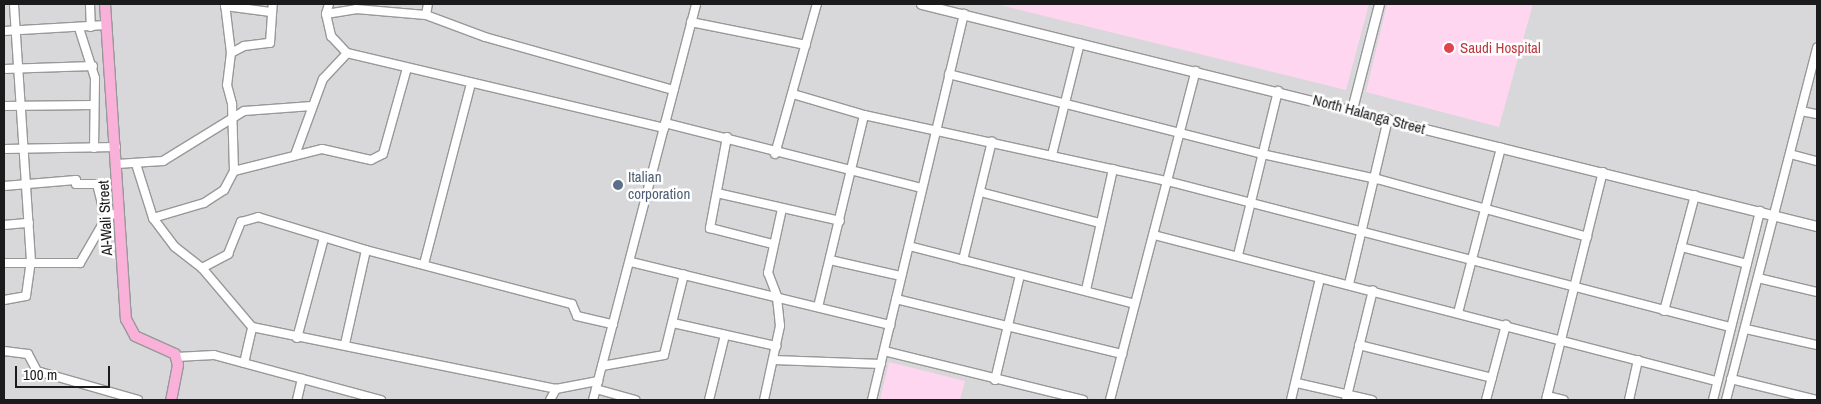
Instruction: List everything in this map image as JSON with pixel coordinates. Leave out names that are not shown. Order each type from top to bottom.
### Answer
[{"type":"main road","name":"Al-Wali Street","points":[[105,4],[127,325],[136,336],[164,346],[176,357]]},
{"type":"main road","points":[[171,400],[176,357]]},
{"type":"street","points":[[4,300],[25,298],[31,261],[14,4]]},
{"type":"street","points":[[90,4],[91,27]]},
{"type":"street","points":[[329,4],[326,14],[331,36],[347,53],[471,83],[664,126],[728,138],[775,154],[922,188]]},
{"type":"street","points":[[426,15],[428,4]]},
{"type":"street","points":[[593,400],[631,262],[696,4]]},
{"type":"street","points":[[775,154],[817,4]]},
{"type":"street","name":"North Halanga Street","points":[[922,4],[1352,108],[1501,148],[1817,226]]},
{"type":"street","points":[[1352,108],[1379,4]]},
{"type":"street","points":[[153,218],[204,203],[224,190],[234,171],[232,120],[227,85],[231,53],[225,5],[272,8],[270,43],[244,46],[231,53]]},
{"type":"street","points":[[326,14],[356,9],[426,15],[485,37],[674,90]]},
{"type":"street","points":[[872,400],[964,14]]},
{"type":"street","points":[[691,22],[806,45]]},
{"type":"street","points":[[4,31],[106,25]]},
{"type":"street","points":[[79,28],[93,66],[94,148]]},
{"type":"street","points":[[1052,155],[1063,103],[1080,43]]},
{"type":"street","points":[[1726,400],[1801,111],[1816,62],[1817,48]]},
{"type":"street","points":[[295,155],[312,106],[324,79],[347,53]]},
{"type":"street","points":[[4,69],[93,66]]},
{"type":"street","points":[[234,171],[295,155],[329,149],[371,160],[383,154],[408,68]]},
{"type":"street","points":[[1110,400],[1196,71]]},
{"type":"street","points":[[950,74],[1262,154],[1377,178],[1587,237]]},
{"type":"street","points":[[424,264],[471,83]]},
{"type":"street","points":[[1238,255],[1278,91]]},
{"type":"street","points":[[793,94],[864,115],[992,141],[1167,181],[1664,310],[1817,345]]},
{"type":"street","points":[[4,106],[94,105]]},
{"type":"street","points":[[117,164],[163,161],[244,111],[312,106]]},
{"type":"street","points":[[1801,111],[1817,114]]},
{"type":"street","points":[[818,307],[864,115]]},
{"type":"street","points":[[1349,284],[1377,178],[1388,119]]},
{"type":"street","points":[[728,138],[710,225],[713,230],[773,244]]},
{"type":"street","points":[[963,260],[992,141]]},
{"type":"street","points":[[4,149],[116,147]]},
{"type":"street","points":[[1458,313],[1501,148]]},
{"type":"street","points":[[1790,154],[1817,161]]},
{"type":"street","points":[[136,164],[153,218],[175,247],[202,268],[252,327],[297,338],[345,344],[556,389],[598,381]]},
{"type":"street","points":[[1086,290],[1113,169]]},
{"type":"street","points":[[1564,400],[1546,398],[1603,172]]},
{"type":"street","points":[[4,186],[76,180],[76,184],[97,184],[98,198],[109,213],[120,216]]},
{"type":"street","points":[[980,192],[1100,223]]},
{"type":"street","points":[[717,194],[840,221]]},
{"type":"street","points":[[1664,310],[1695,195]]},
{"type":"street","points":[[764,400],[780,326],[777,296],[768,273],[782,208]]},
{"type":"street","points":[[1713,400],[1716,381],[1760,211]]},
{"type":"street","points":[[4,262],[80,263],[109,213]]},
{"type":"street","points":[[202,268],[228,254],[241,222],[249,218],[267,219],[366,250],[572,304],[577,316],[613,324]]},
{"type":"street","points":[[4,225],[29,223]]},
{"type":"street","points":[[1154,235],[1373,290],[1716,381]]},
{"type":"street","points":[[297,338],[324,238]]},
{"type":"street","points":[[908,246],[1136,304]]},
{"type":"street","points":[[1680,247],[1747,264]]},
{"type":"street","points":[[345,344],[366,250]]},
{"type":"street","points":[[830,260],[902,276]]},
{"type":"street","points":[[631,262],[890,325]]},
{"type":"street","points":[[602,366],[664,355],[684,274]]},
{"type":"street","points":[[995,380],[1020,275]]},
{"type":"street","points":[[1291,400],[1320,278]]},
{"type":"street","points":[[1758,278],[1817,292]]},
{"type":"street","points":[[1346,397],[1373,290]]},
{"type":"street","points":[[896,299],[1122,354]]},
{"type":"street","points":[[673,323],[776,346]]},
{"type":"street","points":[[1486,400],[1506,325]]},
{"type":"street","points":[[244,363],[252,327]]},
{"type":"street","points":[[710,400],[724,335]]},
{"type":"street","points":[[1360,344],[1492,378]]},
{"type":"street","points":[[4,350],[28,354],[34,369],[42,373],[138,400]]},
{"type":"street","points":[[884,351],[995,380],[1051,397],[1083,400]]},
{"type":"street","points":[[176,357],[214,355],[381,400]]},
{"type":"street","points":[[774,360],[881,364]]},
{"type":"street","points":[[1629,400],[1638,360]]},
{"type":"street","points":[[297,400],[302,379]]},
{"type":"street","points":[[1731,379],[1817,400]]},
{"type":"street","points":[[1296,383],[1346,397],[1372,400]]},
{"type":"street","points":[[550,400],[556,389]]},
{"type":"street","points":[[596,390],[635,400]]},
{"type":"shaded area","points":[[4,4],[1817,4],[1817,400],[4,400]]},
{"type":"shaded area","points":[[996,4],[1369,4],[1346,90]]},
{"type":"shaded area","name":"Saudi Hospital","points":[[1387,4],[1533,4],[1499,127],[1366,92]]},
{"type":"shaded area","points":[[889,362],[965,381],[960,400],[880,400]]},
{"type":"place","name":"Saudi Hospital","points":[[1449,48]]},
{"type":"place","name":"Italian corporation","points":[[618,185]]}]
